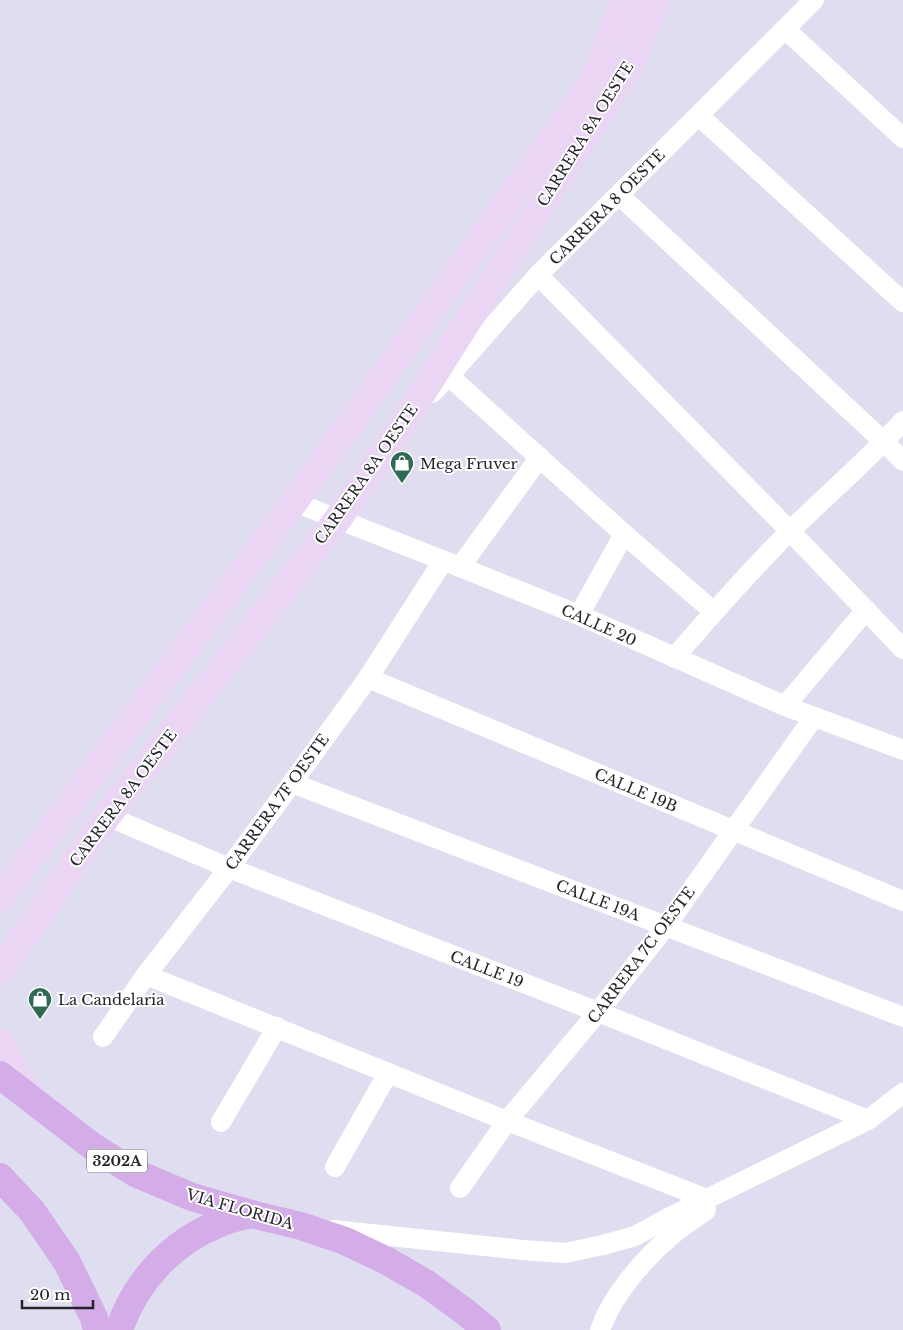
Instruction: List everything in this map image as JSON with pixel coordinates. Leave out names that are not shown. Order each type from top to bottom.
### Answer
[{"type":"main road","name":"VIA FLORIDA","points":[[0,1075],[92,1146],[135,1173],[192,1197],[301,1226],[345,1241],[387,1260],[427,1284],[487,1330]]},
{"type":"main road","points":[[0,1177],[32,1211],[67,1262],[94,1318],[97,1330]]},
{"type":"main road","points":[[119,1330],[124,1313],[141,1284],[162,1259],[189,1238],[218,1223],[251,1214]]},
{"type":"street","name":"CARRERA 8A OESTE","points":[[0,898],[294,502],[594,80],[625,0]]},
{"type":"street","name":"CARRERA 8A OESTE","points":[[0,971],[107,816],[338,518],[406,418],[631,64],[656,0]]},
{"type":"street","name":"CARRERA 8 OESTE","points":[[406,418],[448,376],[538,275],[814,0]]},
{"type":"street","points":[[785,30],[903,138]]},
{"type":"street","points":[[698,116],[903,302]]},
{"type":"street","points":[[619,195],[903,461]]},
{"type":"street","points":[[538,275],[790,531],[903,649]]},
{"type":"street","points":[[448,376],[714,612]]},
{"type":"street","points":[[674,658],[790,531],[884,442],[903,421]]},
{"type":"street","name":"CARRERA 7F OESTE","points":[[102,1037],[146,974],[229,868],[452,564],[540,457]]},
{"type":"street","name":"CALLE 20","points":[[294,502],[579,615],[785,706],[903,750]]},
{"type":"street","points":[[579,615],[624,534]]},
{"type":"street","points":[[785,706],[866,610]]},
{"type":"street","name":"CALLE 19B","points":[[368,678],[903,902]]},
{"type":"street","name":"CARRERA 7C OESTE","points":[[460,1188],[507,1121],[598,1012],[666,926],[814,717]]},
{"type":"street","name":"CALLE 19A","points":[[292,783],[903,1017]]},
{"type":"street","name":"CALLE 19","points":[[107,816],[229,868],[868,1120]]},
{"type":"street","points":[[146,974],[507,1121],[708,1199]]},
{"type":"street","points":[[220,1122],[277,1027]]},
{"type":"street","points":[[0,1042],[22,1084],[38,1104]]},
{"type":"street","points":[[335,1167],[388,1073]]},
{"type":"street","points":[[301,1226],[565,1253],[603,1245],[635,1236],[868,1120],[903,1093]]},
{"type":"street","points":[[600,1330],[612,1303],[646,1259],[677,1231],[761,1172]]},
{"type":"place","name":"Mega Fruver","points":[[402,484]]},
{"type":"place","name":"La Candelaria","points":[[40,1020]]}]
